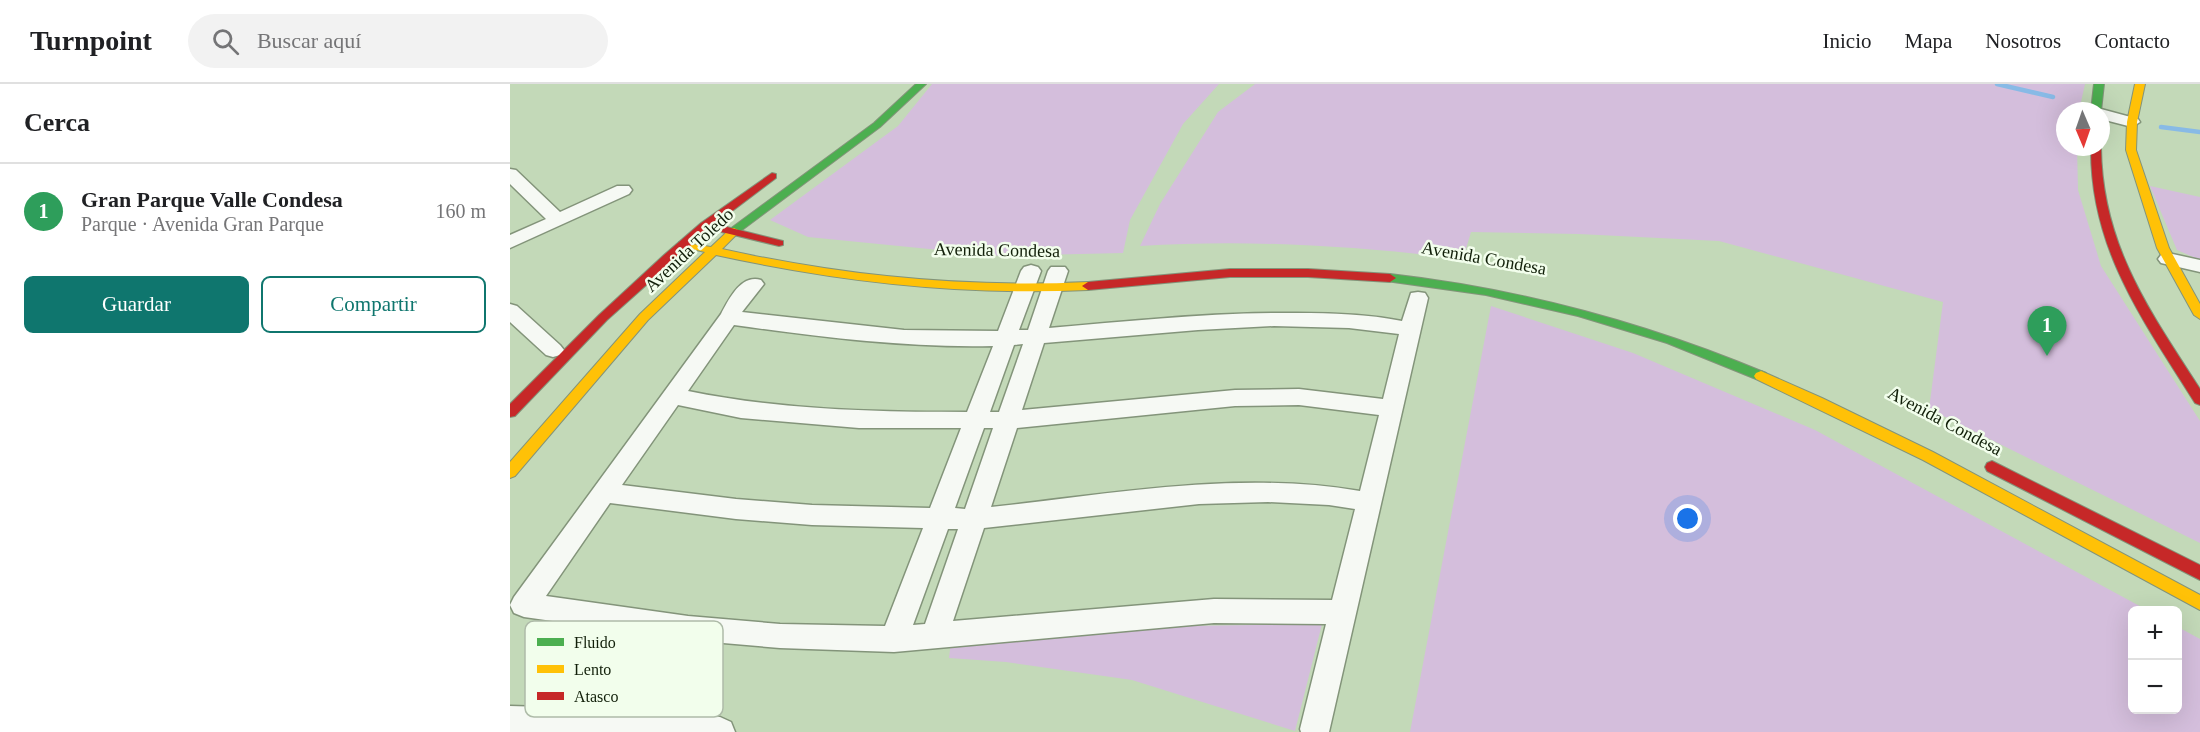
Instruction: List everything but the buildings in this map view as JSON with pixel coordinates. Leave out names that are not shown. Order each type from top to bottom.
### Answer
[{"type":"street","name":"Avenida Toledo","points":[[510,471],[638,324],[732,232],[880,124],[921,84]]},
{"type":"street","points":[[2097,102],[2099,84]]},
{"type":"street","points":[[2140,84],[2132,122],[2131,150],[2145,198],[2169,259],[2190,283],[2200,315]]},
{"type":"street","points":[[2110,116],[2132,122]]},
{"type":"street","points":[[2096,156],[2097,184],[2109,234],[2131,287],[2200,400]]},
{"type":"street","name":"Avenida Toledo","points":[[510,412],[582,335],[683,244],[727,206],[784,168]]},
{"type":"street","points":[[510,174],[558,220]]},
{"type":"street","points":[[510,243],[623,190]]},
{"type":"street","points":[[705,225],[795,248]]},
{"type":"street","name":"Avenida Condesa","points":[[683,244],[882,282],[928,287],[1025,276],[1060,276],[1088,286],[1229,273],[1335,275],[1436,283],[1511,295],[1606,319],[1687,345],[1736,365],[1879,430],[2200,603]]},
{"type":"street","points":[[2169,259],[2200,266]]},
{"type":"street","points":[[894,639],[1006,338],[1025,276]]},
{"type":"street","points":[[936,635],[1037,336],[1060,276]]},
{"type":"street","points":[[638,621],[524,605],[729,317],[739,299],[754,284]]},
{"type":"street","points":[[1314,729],[1418,298]]},
{"type":"street","points":[[729,317],[861,333],[1006,338],[1174,323],[1263,319],[1385,324],[1410,330]]},
{"type":"street","points":[[514,321],[553,350]]},
{"type":"street","points":[[673,396],[741,410],[804,417],[976,420],[1008,420],[1235,398],[1299,398],[1391,408]]},
{"type":"street","name":"Avenida Condesa","points":[[1981,461],[2200,573]]},
{"type":"street","points":[[604,493],[736,509],[812,515],[975,519],[1199,495],[1268,492],[1329,495],[1369,502]]},
{"type":"street","points":[[723,631],[780,636],[894,639],[1214,611],[1343,612]]},
{"type":"street","points":[[510,720],[612,723],[720,732]]},
{"type":"shaded area","points":[[932,84],[1219,84],[1183,124],[1130,220],[1123,253],[1000,256],[808,237],[770,220],[898,126]]},
{"type":"shaded area","points":[[1255,84],[2085,84],[2081,102],[2056,102],[2056,156],[2077,156],[2078,190],[2101,266],[2200,421],[2200,543],[1929,409],[1943,302],[1719,241],[1579,234],[1471,232],[1463,259],[1382,250],[1302,245],[1221,243],[1140,246],[1160,204],[1218,112]]},
{"type":"shaded area","points":[[2150,186],[2200,197],[2200,260],[2177,250]]},
{"type":"shaded area","points":[[1491,306],[1633,353],[1815,430],[2140,606],[2128,606],[2128,714],[2182,714],[2182,629],[2200,639],[2200,732],[1410,732]]},
{"type":"shaded area","points":[[1322,624],[1295,731],[1132,680],[1006,662],[949,658],[951,642],[1182,626]]},
{"type":"waterway","points":[[1997,84],[2053,97]]},
{"type":"waterway","points":[[2161,127],[2200,132]]},
{"type":"traffic: fast","points":[[734,231],[877,125],[921,84]]},
{"type":"traffic: fast","points":[[2097,102],[2099,84]]},
{"type":"traffic: fast","points":[[1390,278],[1486,291],[1580,312],[1672,340],[1761,376]]},
{"type":"traffic: slow","points":[[2140,84],[2132,122],[2131,150],[2163,248],[2200,315]]},
{"type":"traffic: slow","points":[[510,472],[644,317],[734,231]]},
{"type":"traffic: slow","points":[[683,244],[783,265],[884,281],[985,288],[1036,289],[1088,286]]},
{"type":"traffic: slow","points":[[1761,376],[1928,456],[2200,603]]},
{"type":"traffic: jam","points":[[2096,156],[2097,184],[2102,214],[2111,242],[2136,297],[2200,400]]},
{"type":"traffic: jam","points":[[510,412],[571,348],[635,287],[702,229],[772,176]]},
{"type":"traffic: jam","points":[[705,225],[779,243]]},
{"type":"traffic: jam","points":[[1088,286],[1230,273],[1308,273],[1390,278]]},
{"type":"traffic: jam","points":[[1992,467],[2200,573]]},
{"type":"place","name":"Gran Parque Valle Condesa","points":[[2047,356]]}]
